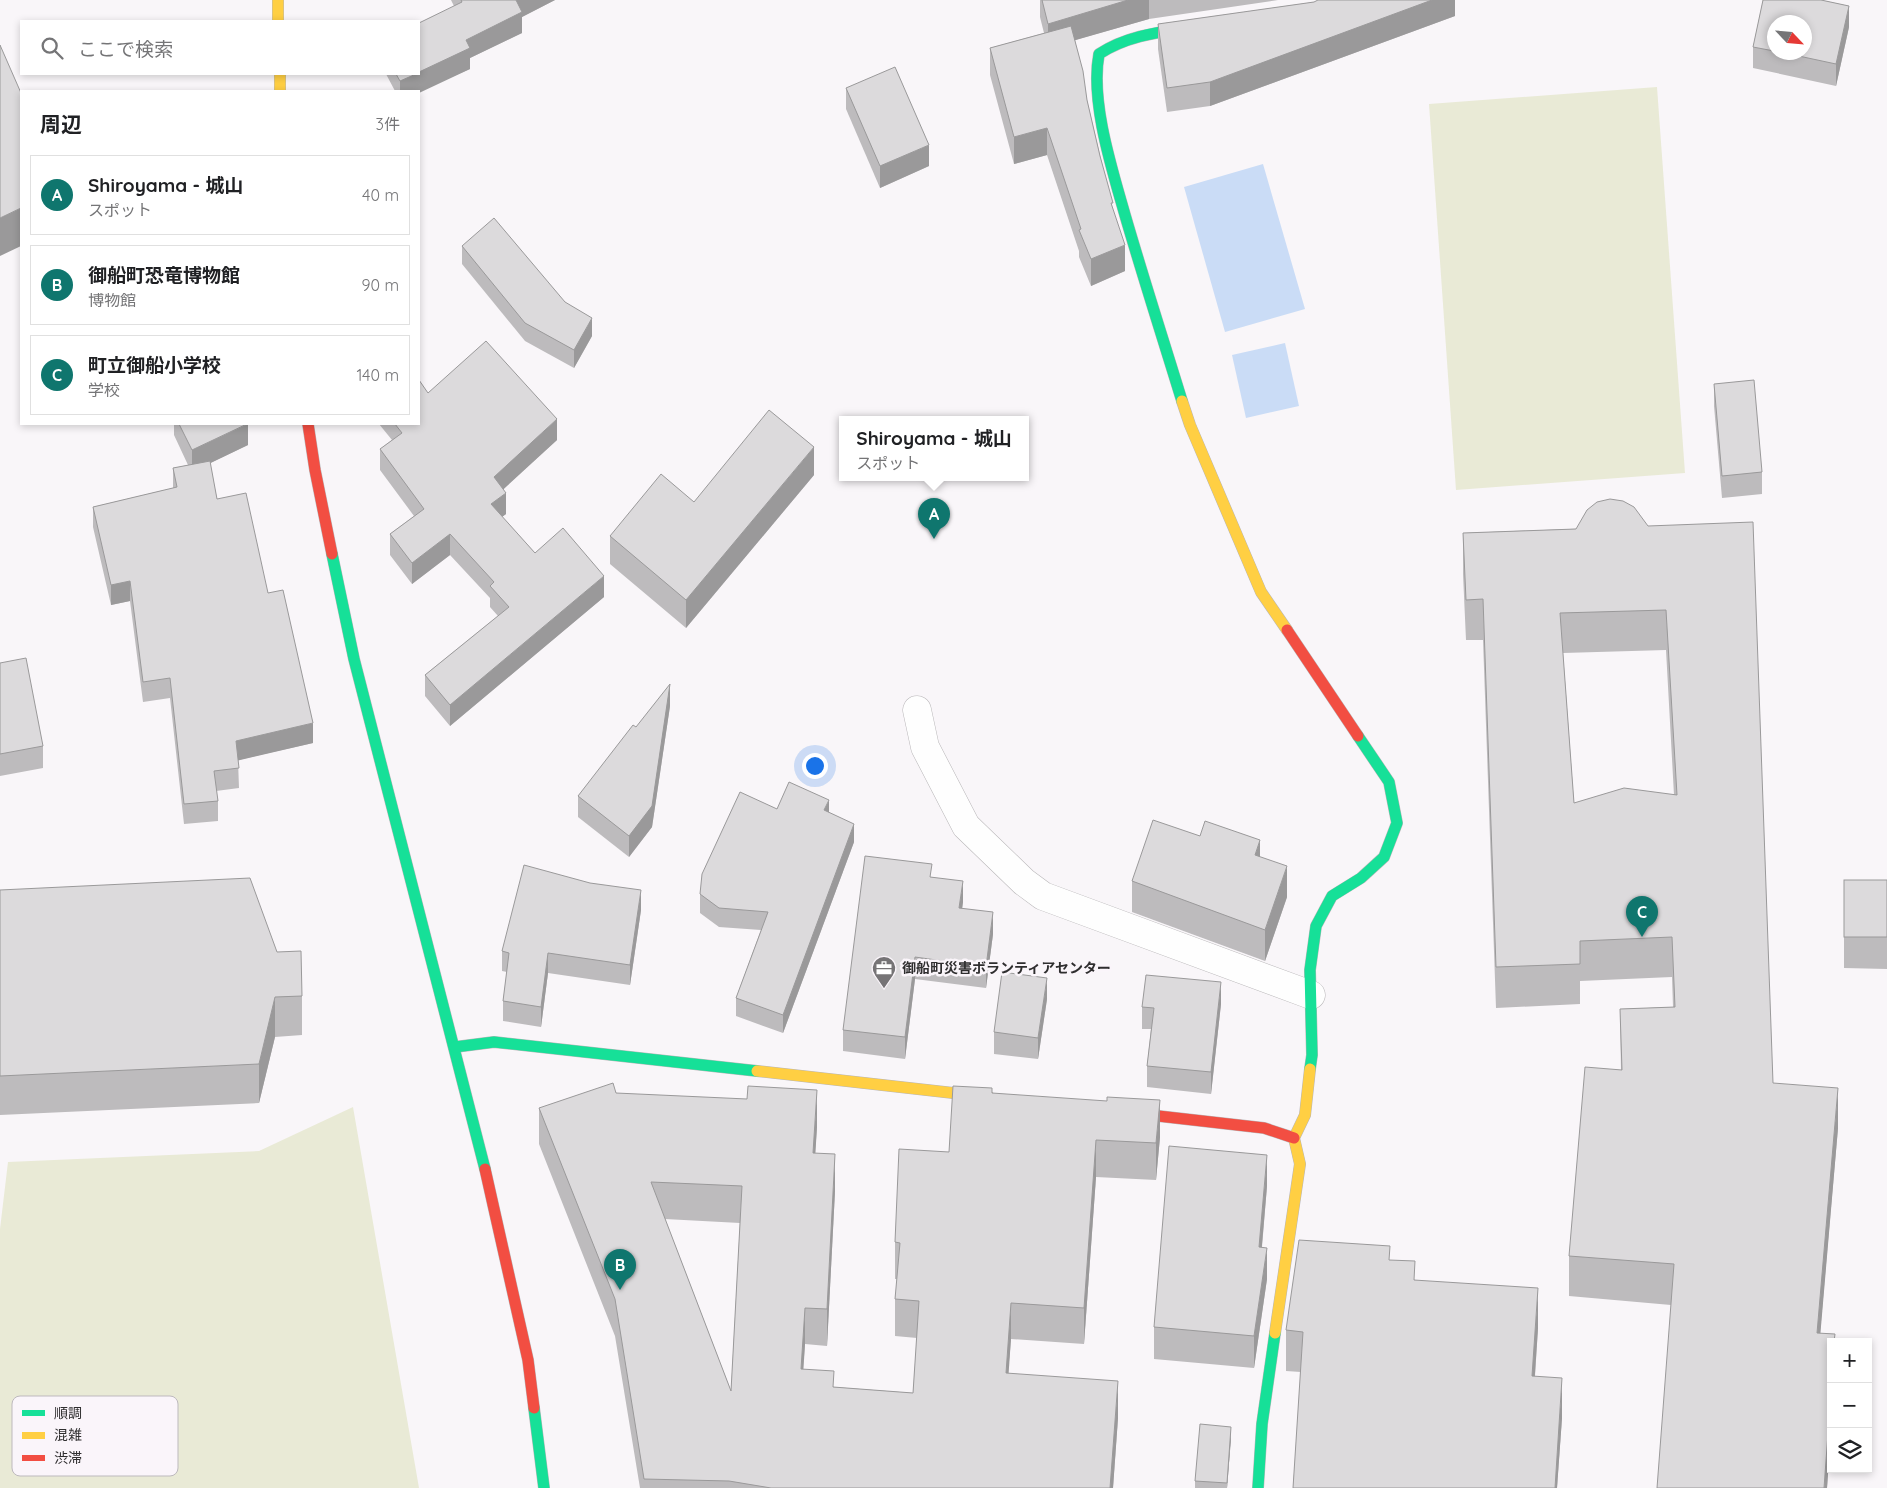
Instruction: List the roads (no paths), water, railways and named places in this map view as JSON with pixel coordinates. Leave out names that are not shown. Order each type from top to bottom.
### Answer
[{"type":"street","points":[[278,0],[278,20]]},
{"type":"street","points":[[1208,25],[1151,34],[1109,46],[1099,54],[1096,70],[1102,123],[1115,179],[1144,284],[1190,425],[1261,592],[1389,782],[1397,823],[1384,857],[1361,878],[1332,896],[1316,926],[1310,970],[1311,1065],[1306,1115],[1294,1138],[1300,1164],[1262,1424],[1258,1488]]},
{"type":"street","points":[[280,75],[280,90]]},
{"type":"street","points":[[308,425],[314,470],[354,659],[484,1161],[528,1360],[544,1488]]},
{"type":"street","points":[[917,710],[925,747],[966,826],[1024,882],[1043,896],[1310,995]]},
{"type":"street","points":[[455,1047],[494,1042],[996,1097]]},
{"type":"street","points":[[1115,1111],[1264,1128],[1294,1138]]},
{"type":"water","points":[[1263,164],[1305,309],[1225,332],[1184,187]]},
{"type":"water","points":[[1285,343],[1299,406],[1246,418],[1232,355]]},
{"type":"place","name":"Shiroyama - 城山","points":[[934,539]]},
{"type":"place","name":"町立御船小学校","points":[[1642,937]]},
{"type":"place","name":"御船町災害ボランティアセンター","points":[[884,989]]},
{"type":"place","name":"御船町恐竜博物館","points":[[620,1290]]}]
